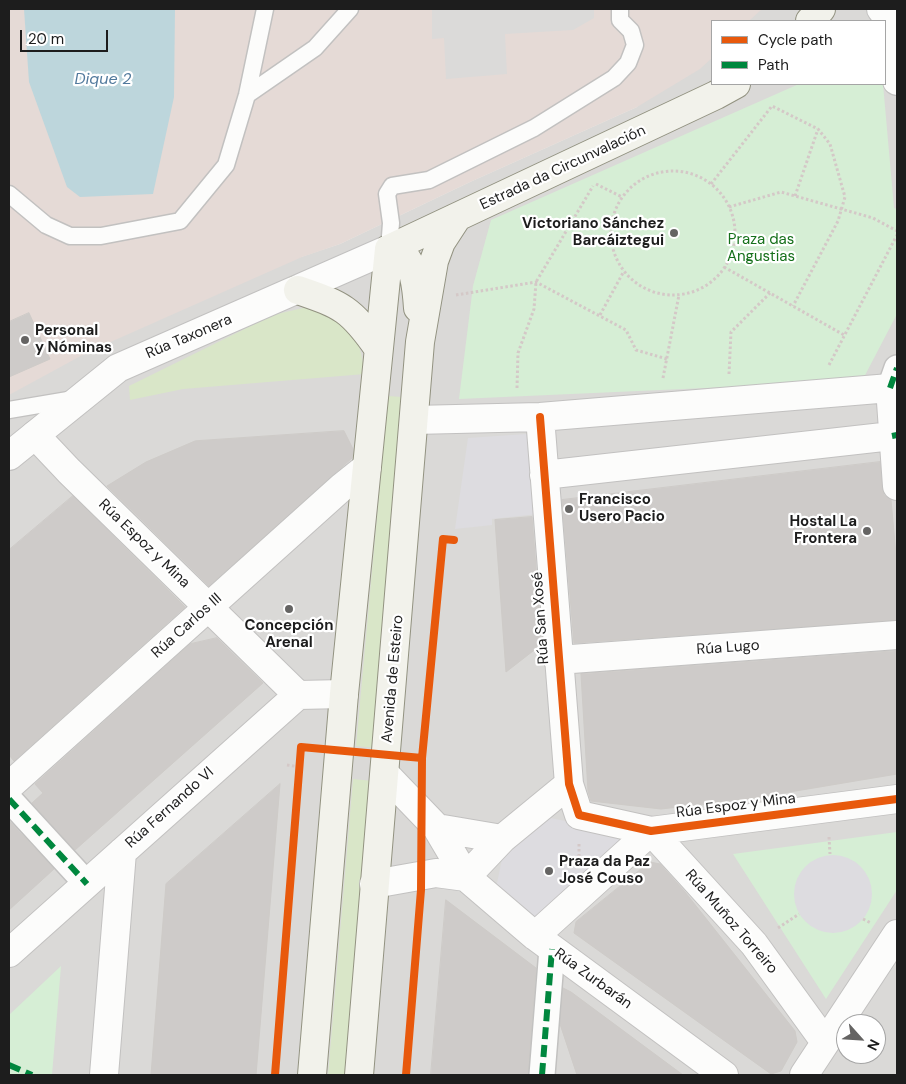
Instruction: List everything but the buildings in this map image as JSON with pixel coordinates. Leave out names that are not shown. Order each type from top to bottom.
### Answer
[{"type":"main road","points":[[811,20],[821,9]]},
{"type":"main road","name":"Estrada da Circunvalación","points":[[389,249],[456,219],[734,85]]},
{"type":"main road","points":[[420,342],[426,300],[440,242],[456,219]]},
{"type":"main road","points":[[312,1075],[344,694],[389,249],[401,253],[409,265],[418,301],[420,342]]},
{"type":"main road","points":[[298,290],[334,302],[358,320],[378,348]]},
{"type":"main road","name":"Avenida de Esteiro","points":[[359,1075],[374,884],[386,776],[420,342]]},
{"type":"street","points":[[880,9],[891,22],[897,81]]},
{"type":"street","name":"Rúa Taxonera","points":[[9,456],[78,398],[118,368],[389,249]]},
{"type":"street","points":[[414,420],[540,416],[894,378],[897,486]]},
{"type":"street","name":"Rúa San Xosé","points":[[540,416],[569,784],[579,816]]},
{"type":"street","name":"Rúa Espoz y Mina","points":[[35,434],[69,471],[298,695]]},
{"type":"street","points":[[544,475],[895,436]]},
{"type":"street","name":"Rúa Carlos III","points":[[9,786],[367,467]]},
{"type":"street","name":"Rúa Lugo","points":[[558,660],[897,635]]},
{"type":"street","points":[[298,695],[344,694]]},
{"type":"street","name":"Rúa Fernando VI","points":[[9,953],[298,695]]},
{"type":"street","points":[[386,776],[437,828],[466,877]]},
{"type":"street","points":[[466,877],[502,839],[569,784]]},
{"type":"street","points":[[9,798],[87,884]]},
{"type":"street","name":"Rúa Espoz y Mina","points":[[579,816],[651,830],[897,799]]},
{"type":"street","points":[[437,828],[502,839]]},
{"type":"street","points":[[542,1075],[544,942],[651,830]]},
{"type":"street","name":"Rúa Muñoz Torreiro","points":[[651,830],[754,944],[825,1042]]},
{"type":"street","points":[[104,1075],[122,852]]},
{"type":"street","points":[[374,884],[436,873],[466,877]]},
{"type":"street","name":"Rúa Zurbarán","points":[[466,877],[544,942],[724,1075]]},
{"type":"street","points":[[804,1075],[897,934]]},
{"type":"lane","points":[[9,194],[46,225],[70,236],[101,236],[180,221],[226,164],[247,95],[265,9]]},
{"type":"lane","points":[[247,95],[315,48],[350,9]]},
{"type":"lane","points":[[389,249],[391,223],[387,194],[392,186],[429,180],[534,128],[614,78],[628,63],[635,45],[631,31],[620,20],[620,9]]},
{"type":"lane","points":[[9,410],[78,398]]},
{"type":"path","points":[[711,184],[772,106],[818,128],[830,144],[845,197],[838,221],[793,306]]},
{"type":"path","points":[[795,196],[818,128]]},
{"type":"path","points":[[671,171],[699,176],[711,184],[729,207],[734,222],[735,238],[732,253],[724,267],[705,286],[679,295],[654,292],[632,280],[616,257],[611,227],[615,212],[622,198],[643,178],[671,171]]},
{"type":"path","points":[[517,389],[518,353],[534,309],[536,282],[595,183]]},
{"type":"path","points":[[729,207],[781,192],[873,218],[897,231]]},
{"type":"path","points":[[828,366],[897,235]]},
{"type":"path","points":[[724,267],[844,335]]},
{"type":"path","points":[[600,315],[624,271]]},
{"type":"path","points":[[426,300],[536,282],[626,330],[636,350],[667,359]]},
{"type":"path","points":[[729,380],[732,332],[770,293]]},
{"type":"path","points":[[663,382],[679,295]]},
{"type":"path","points":[[507,390],[526,389]]},
{"type":"path","points":[[299,777],[300,757]]},
{"type":"path","points":[[287,765],[300,767]]},
{"type":"shaded area","points":[[9,9],[762,9],[750,20],[711,20],[711,59],[700,69],[637,107],[470,182],[340,244],[302,257],[88,352],[9,395]]},
{"type":"shaded area","points":[[432,9],[594,9],[594,18],[573,30],[505,34],[507,74],[446,79],[444,38],[432,39]]},
{"type":"shaded area","points":[[706,9],[897,9],[897,1075],[9,1075],[9,361],[63,336],[340,244],[470,182],[637,107]]},
{"type":"shaded area","points":[[541,433],[547,513],[492,519],[492,525],[455,529],[468,438]]},
{"type":"shaded area","name":"Praza da Paz José Couso","points":[[546,817],[637,836],[541,923],[496,888],[503,854]]},
{"type":"shaded area","points":[[825,855],[841,855],[855,861],[866,872],[872,886],[872,902],[866,916],[855,927],[841,933],[825,933],[811,927],[800,916],[794,902],[794,886],[800,872],[811,861]]},
{"type":"green space","name":"Praza das Angustias","points":[[797,85],[883,85],[894,208],[897,209],[897,314],[862,381],[459,399],[473,286],[491,220]]},
{"type":"green space","points":[[307,307],[333,316],[343,321],[350,328],[363,360],[365,374],[183,389],[130,400],[129,386],[273,315]]},
{"type":"green space","points":[[388,396],[402,397],[376,748],[356,746]]},
{"type":"green space","points":[[353,779],[373,781],[348,1075],[328,1075]]},
{"type":"green space","points":[[897,832],[897,890],[826,999],[733,854]]},
{"type":"green space","points":[[61,966],[52,1075],[9,1075],[9,1015]]},
{"type":"water","name":"Dique 2","points":[[24,9],[175,9],[174,97],[153,194],[80,197],[67,187],[29,82]]},
{"type":"marked path","points":[[890,388],[897,368]]},
{"type":"marked path","points":[[892,436],[897,435]]},
{"type":"marked path","points":[[9,799],[87,884]]},
{"type":"marked path","points":[[542,1075],[552,949]]},
{"type":"marked path","points":[[9,1065],[32,1075]]},
{"type":"cycle path","points":[[540,417],[569,784],[579,815],[651,831],[897,799]]},
{"type":"cycle path","points":[[422,758],[443,539],[454,540]]},
{"type":"cycle path","points":[[275,1075],[301,747],[422,758],[421,890],[406,1075]]},
{"type":"place","name":"Victoriano Sánchez Barcáiztegui","points":[[674,233]]},
{"type":"place","name":"Personal y Nóminas","points":[[25,340]]},
{"type":"place","name":"Francisco Usero Pacio","points":[[569,509]]},
{"type":"place","name":"Hostal La Frontera","points":[[867,531]]},
{"type":"place","name":"Concepción Arenal","points":[[289,609]]},
{"type":"place","name":"Praza da Paz José Couso","points":[[549,871]]}]
